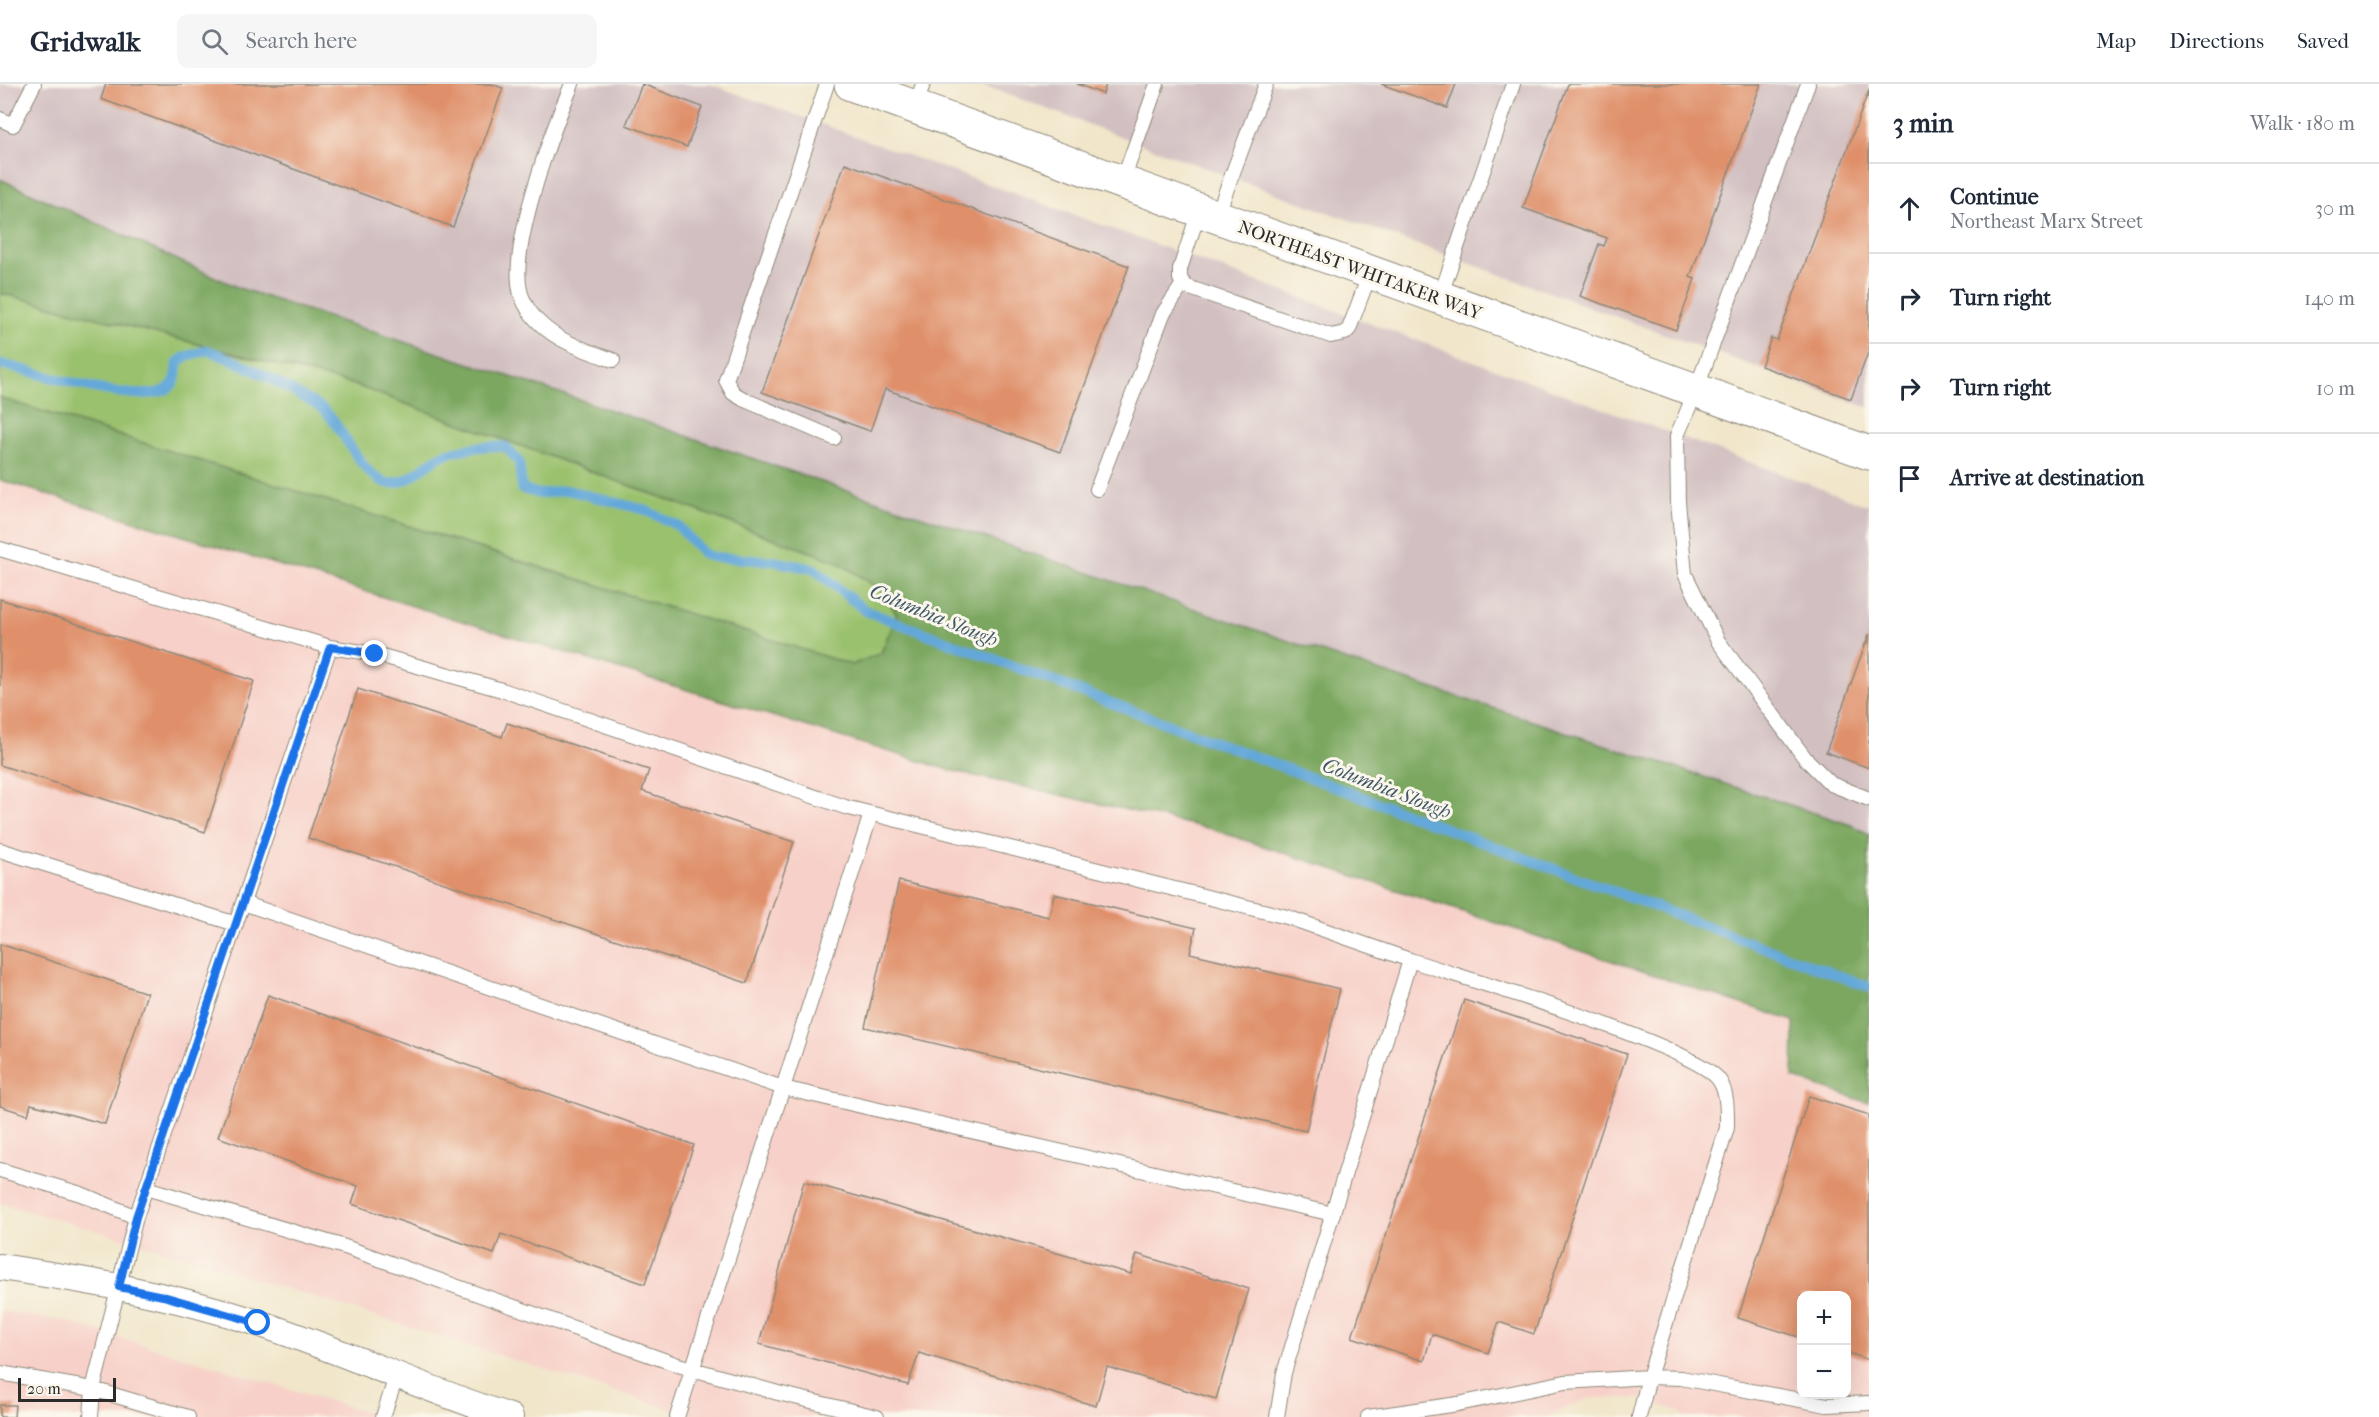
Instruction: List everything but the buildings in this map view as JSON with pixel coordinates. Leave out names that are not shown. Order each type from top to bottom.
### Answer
[{"type":"street","name":"NORTHEAST WHITAKER WAY","points":[[851,84],[919,95],[1122,183],[1869,453]]},
{"type":"street","points":[[0,1266],[163,1296],[258,1323],[396,1377],[510,1417]]},
{"type":"lane","points":[[0,119],[13,125],[34,84]]},
{"type":"lane","points":[[572,84],[526,216],[519,255],[521,296],[534,317],[563,342],[613,360]]},
{"type":"lane","points":[[827,84],[726,380],[733,393],[745,400],[834,438]]},
{"type":"lane","points":[[1122,183],[1157,84]]},
{"type":"lane","points":[[1097,489],[1163,314],[1183,284],[1180,269],[1208,214],[1266,84]]},
{"type":"lane","points":[[1439,299],[1513,84]]},
{"type":"lane","points":[[1809,84],[1677,436],[1678,502],[1685,574],[1718,641],[1805,758],[1830,784],[1869,799]]},
{"type":"lane","points":[[1183,284],[1331,336],[1345,333],[1349,329],[1370,273]]},
{"type":"lane","points":[[0,549],[330,647],[375,654],[502,690],[871,814],[1287,917],[1637,1037],[1696,1061],[1719,1080],[1727,1106],[1727,1128],[1648,1377],[1639,1417]]},
{"type":"lane","points":[[91,1417],[93,1389],[136,1217],[330,647]]},
{"type":"lane","points":[[677,1417],[871,814]]},
{"type":"lane","points":[[0,850],[236,924]]},
{"type":"lane","points":[[243,903],[783,1088],[1333,1214]]},
{"type":"lane","points":[[1277,1417],[1284,1373],[1410,960]]},
{"type":"lane","points":[[0,1170],[81,1194],[136,1217]]},
{"type":"lane","points":[[146,1188],[345,1247],[693,1369],[778,1394],[878,1417]]},
{"type":"lane","points":[[0,1373],[93,1389],[188,1417]]},
{"type":"lane","points":[[383,1417],[396,1377]]},
{"type":"lane","points":[[1368,1417],[1458,1404],[1565,1382],[1648,1377],[1682,1378],[1827,1406],[1869,1403]]},
{"type":"shaded area","points":[[0,84],[710,84],[1869,506],[1869,834],[1851,825],[1348,661],[575,398],[239,288],[0,179]]},
{"type":"shaded area","points":[[980,84],[1869,84],[1869,408],[1200,166]]},
{"type":"shaded area","points":[[0,480],[948,770],[1211,829],[1794,1021],[1793,1078],[1869,1103],[1869,1417],[1684,1417],[1679,1411],[1638,1398],[1589,1398],[1546,1417],[696,1417],[160,1249],[0,1203]]},
{"type":"shaded area","points":[[0,1311],[65,1321],[383,1417],[0,1417]]},
{"type":"green space","points":[[0,179],[239,288],[575,398],[1348,661],[1851,825],[1869,834],[1869,1103],[1793,1078],[1794,1021],[1211,829],[949,770],[0,480],[0,398],[852,665],[881,653],[897,615],[883,591],[838,562],[352,384],[0,293]]},
{"type":"green space","points":[[0,293],[352,384],[838,562],[883,591],[897,615],[881,653],[852,665],[0,398]]},
{"type":"waterway","name":"Columbia Slough","points":[[0,364],[114,392],[156,393],[173,384],[176,379],[178,362],[185,357],[207,350],[255,371],[323,409],[369,472],[387,483],[410,478],[443,455],[474,448],[506,447],[519,462],[522,489],[540,494],[567,490],[645,510],[678,526],[703,553],[712,557],[773,561],[814,569],[866,611],[1869,987]]},
{"type":"route","points":[[258,1323],[163,1296],[119,1287],[136,1217],[330,647],[375,654]]}]
